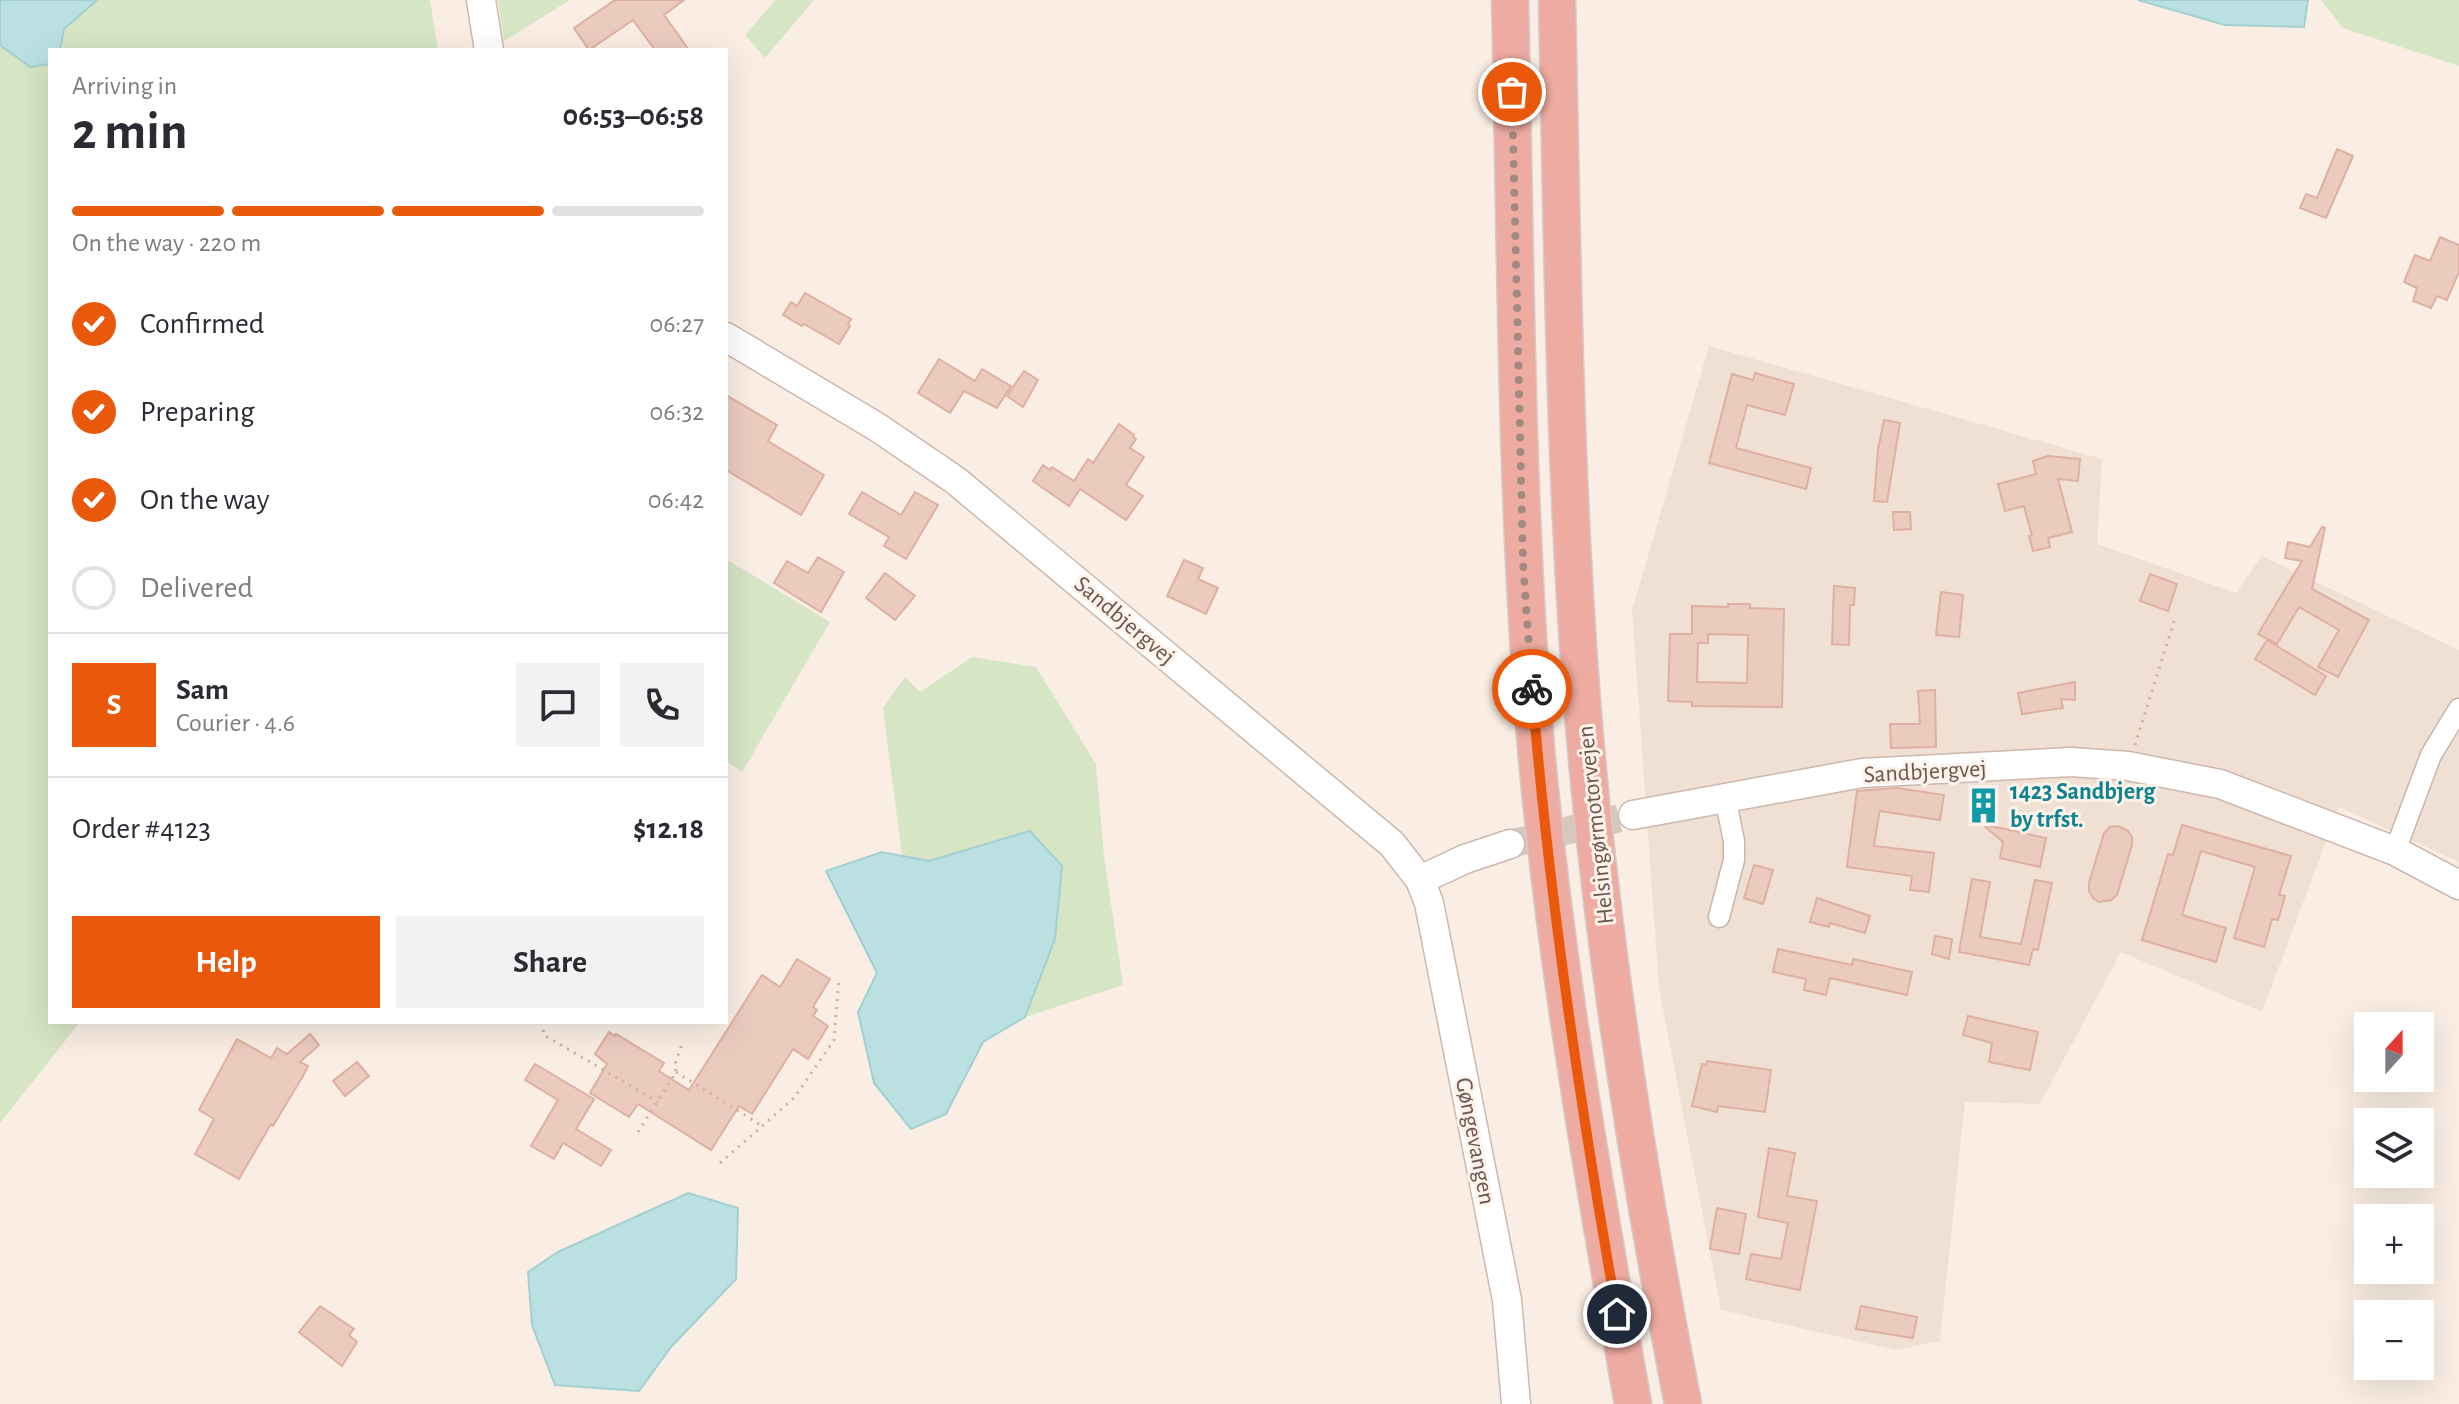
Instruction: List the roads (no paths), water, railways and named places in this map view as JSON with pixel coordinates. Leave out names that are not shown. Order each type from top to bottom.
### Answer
[{"type":"highway","points":[[1486,0],[1491,128],[1517,305]]},
{"type":"highway","name":"Helsingørmotorvejen","points":[[1510,0],[1523,563],[1537,759],[1554,917],[1585,1133],[1633,1404]]},
{"type":"highway","name":"Helsingørmotorvejen","points":[[1557,0],[1568,478],[1581,689],[1601,900],[1629,1097],[1683,1404]]},
{"type":"street","points":[[481,0],[489,48]]},
{"type":"street","name":"Sandbjergvej","points":[[728,338],[877,427],[955,480],[1392,844],[1420,880]]},
{"type":"street","points":[[2395,851],[2431,755],[2459,709]]},
{"type":"street","name":"Sandbjergvej","points":[[1633,815],[1862,773],[2071,762],[2128,766],[2220,784],[2395,851],[2459,885]]},
{"type":"street","points":[[1719,917],[1734,860],[1734,841],[1725,797]]},
{"type":"street","points":[[1420,880],[1465,859],[1510,844]]},
{"type":"street","name":"Gøngevangen","points":[[1420,880],[1429,903],[1507,1300],[1516,1404]]},
{"type":"water","points":[[0,0],[97,0],[64,29],[60,48],[48,48],[48,64],[30,67],[0,45]]},
{"type":"water","points":[[2138,0],[2308,0],[2304,27],[2225,25]]},
{"type":"water","points":[[1030,831],[1062,866],[1055,939],[1025,1017],[983,1042],[946,1114],[911,1129],[874,1083],[858,1012],[877,973],[826,871],[882,852],[929,861]]},
{"type":"water","points":[[688,1193],[738,1208],[736,1279],[671,1347],[639,1391],[555,1385],[532,1325],[528,1272],[558,1252]]},
{"type":"tunnel","points":[[1510,844],[1633,815]]},
{"type":"place","name":"1423 Sandbjerg by trfst.","points":[[1984,805]]}]
